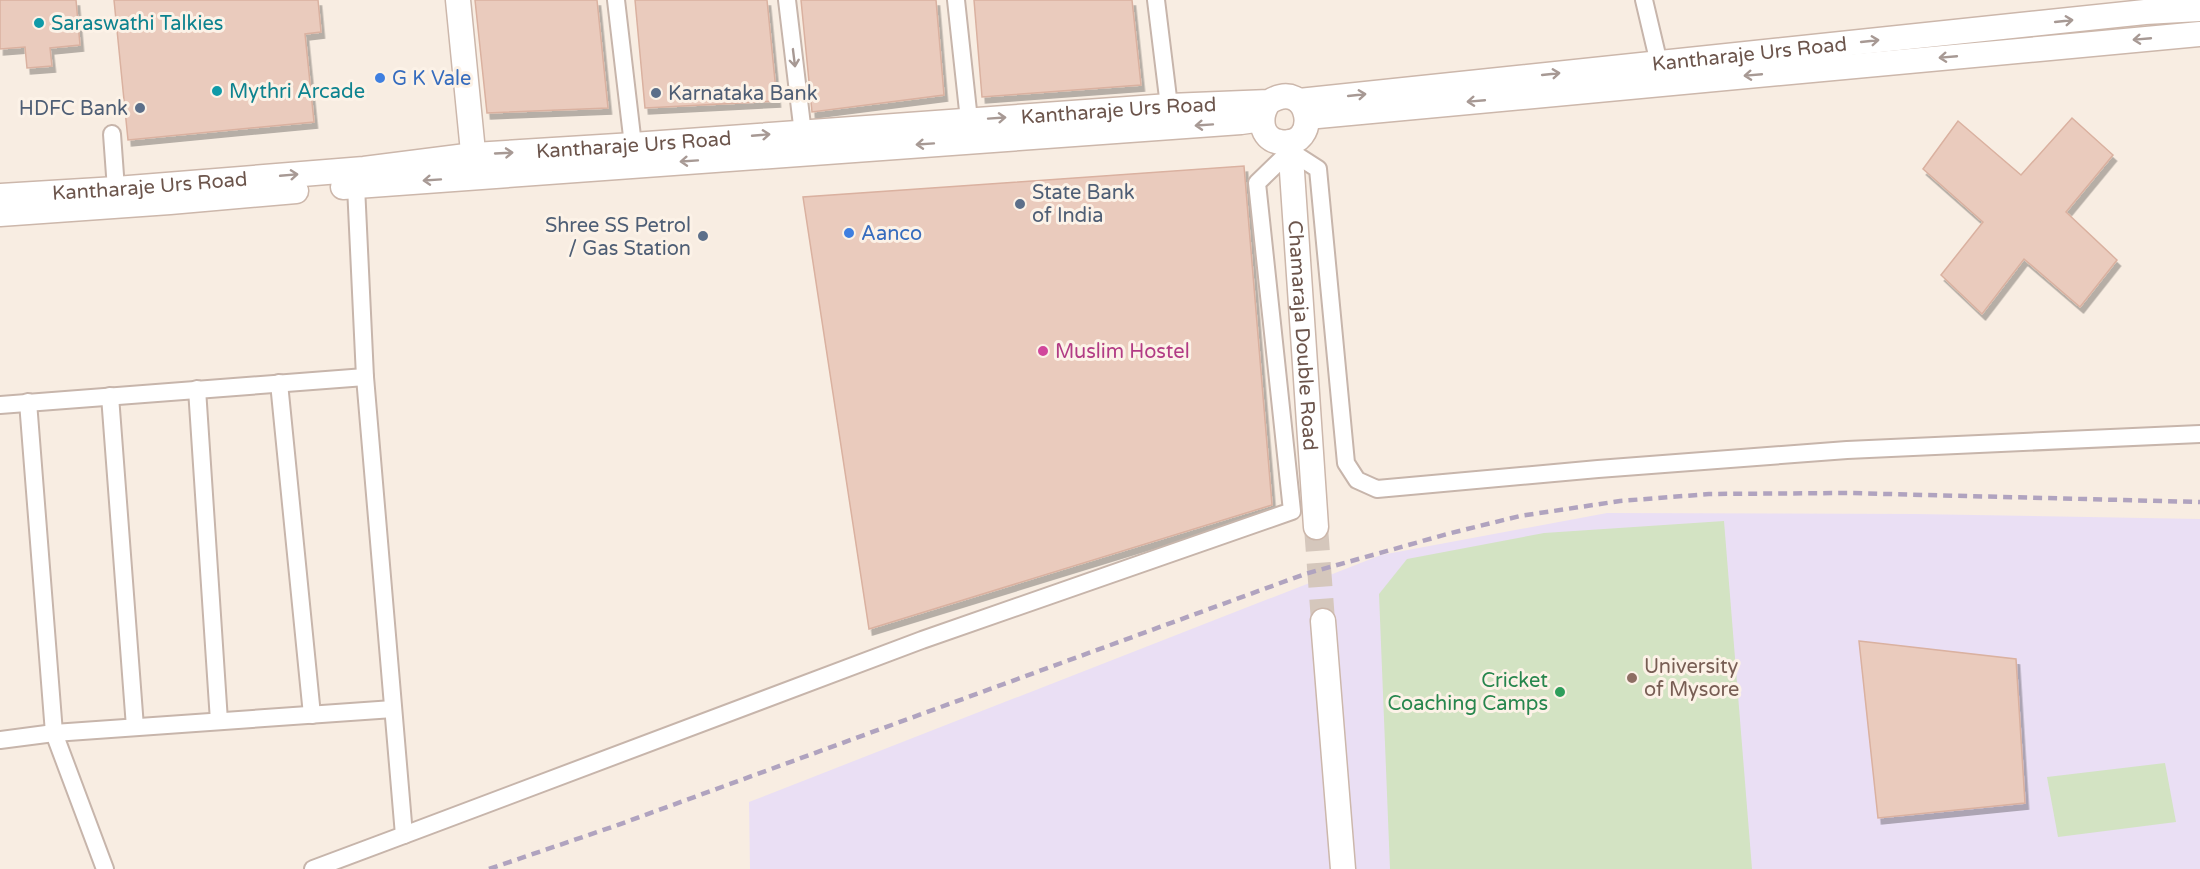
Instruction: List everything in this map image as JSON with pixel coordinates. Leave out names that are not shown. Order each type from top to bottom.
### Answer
[{"type":"street","points":[[458,0],[475,166]]},
{"type":"street","points":[[616,0],[633,145]]},
{"type":"street","points":[[787,0],[804,142]]},
{"type":"street","points":[[956,0],[969,120]]},
{"type":"street","points":[[1156,0],[1169,106]]},
{"type":"street","points":[[1644,0],[1661,73]]},
{"type":"street","name":"Kantharaje Urs Road","points":[[1303,109],[1661,73],[2010,26],[2145,12],[2200,9]]},
{"type":"street","points":[[2010,26],[2013,51]]},
{"type":"street","name":"Kantharaje Urs Road","points":[[1661,73],[2013,51],[2200,34]]},
{"type":"street","points":[[313,869],[922,640],[1292,512],[1257,183],[1290,147],[1302,135],[1306,128],[1303,109],[1284,96],[1266,110],[1264,131],[1269,137],[1290,147],[1318,169],[1346,463],[1357,480],[1377,489],[1847,450],[2200,434]]},
{"type":"street","name":"Kantharaje Urs Road","points":[[0,214],[356,186],[475,166],[633,145],[804,142],[969,120],[1169,106],[1266,110]]},
{"type":"street","name":"Kantharaje Urs Road","points":[[0,196],[364,169],[475,166],[804,142],[1241,122],[1266,110]]},
{"type":"street","points":[[112,134],[116,189]]},
{"type":"street","name":"Chamaraja Double Road","points":[[1290,147],[1316,527]]},
{"type":"street","points":[[356,186],[366,377],[404,835]]},
{"type":"street","points":[[0,405],[366,377]]},
{"type":"street","points":[[279,383],[312,715]]},
{"type":"street","points":[[197,389],[219,721]]},
{"type":"street","points":[[110,396],[135,727]]},
{"type":"street","points":[[28,402],[54,733],[105,869]]},
{"type":"street","points":[[1323,621],[1343,869]]},
{"type":"street","points":[[0,740],[54,733],[393,709]]},
{"type":"shaded area","name":"University of Mysore","points":[[1607,513],[1915,514],[2200,519],[2200,869],[750,869],[749,802],[1381,555]]},
{"type":"green space","name":"Cricket Coaching Camps","points":[[1724,521],[1752,869],[1390,869],[1379,594],[1407,559],[1544,533]]},
{"type":"green space","points":[[2165,763],[2176,822],[2058,837],[2047,777]]},
{"type":"building","name":"Saraswathi Talkies","points":[[0,0],[76,0],[80,45],[50,48],[52,66],[27,68],[25,47],[0,49]]},
{"type":"building","name":"Mythri Arcade","points":[[114,0],[318,0],[321,32],[305,34],[314,122],[128,140]]},
{"type":"building","points":[[475,0],[597,0],[608,108],[487,113]]},
{"type":"building","points":[[635,0],[767,0],[777,101],[645,108]]},
{"type":"building","points":[[801,0],[936,0],[944,95],[812,112]]},
{"type":"building","points":[[974,0],[1132,0],[1141,85],[982,97]]},
{"type":"building","points":[[2072,118],[2113,155],[2066,212],[2117,260],[2080,307],[2024,259],[1982,314],[1941,275],[1983,222],[1923,169],[1958,121],[2021,175]]},
{"type":"building","name":"Muslim Hostel","points":[[1244,166],[1272,505],[869,629],[803,197]]},
{"type":"building","points":[[1859,641],[2016,659],[2025,803],[1878,818]]},
{"type":"tunnel","points":[[1316,527],[1323,621]]},
{"type":"railway","points":[[489,869],[615,826],[1305,574],[1520,516],[1620,501],[1709,494],[1849,493],[2200,502]]},
{"type":"place","name":"Saraswathi Talkies","points":[[39,23]]},
{"type":"place","name":"G K Vale","points":[[380,78]]},
{"type":"place","name":"Mythri Arcade","points":[[217,91]]},
{"type":"place","name":"Karnataka Bank","points":[[656,93]]},
{"type":"place","name":"HDFC Bank","points":[[140,108]]},
{"type":"place","name":"State Bank of India","points":[[1020,204]]},
{"type":"place","name":"Aanco","points":[[849,233]]},
{"type":"place","name":"Shree SS Petrol / Gas Station","points":[[703,236]]},
{"type":"place","name":"Muslim Hostel","points":[[1043,351]]},
{"type":"place","name":"University of Mysore","points":[[1632,678]]},
{"type":"place","name":"Cricket Coaching Camps","points":[[1560,692]]}]
